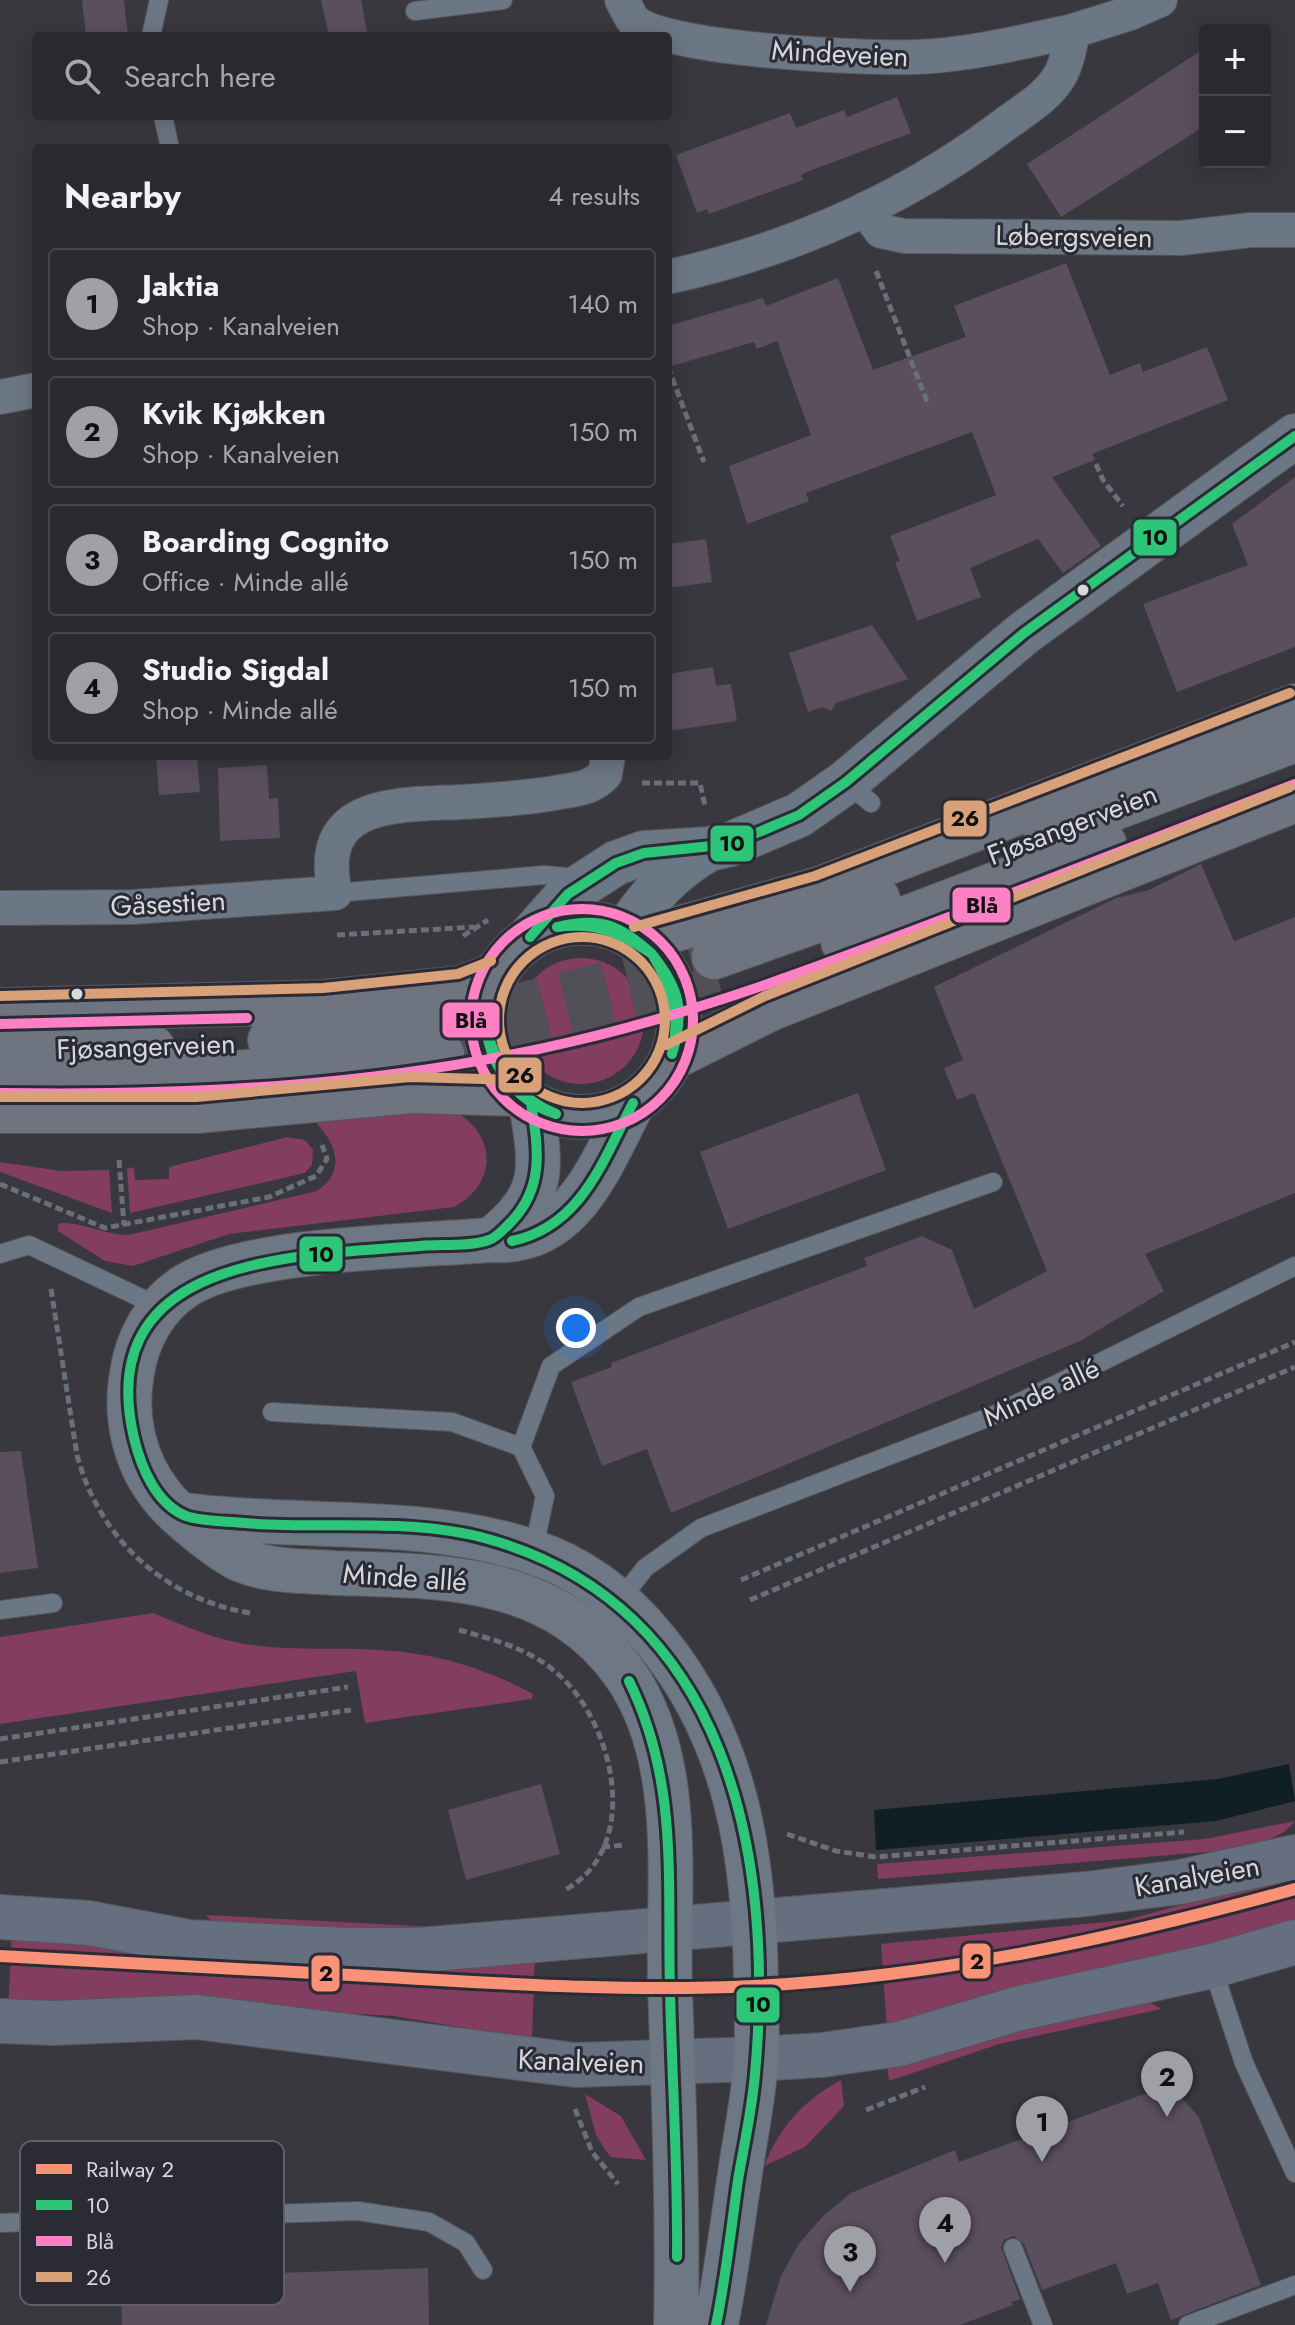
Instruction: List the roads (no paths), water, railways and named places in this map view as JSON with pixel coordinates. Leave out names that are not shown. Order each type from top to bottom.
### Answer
[{"type":"highway","points":[[632,936],[819,889],[1295,706]]},
{"type":"highway","name":"Fjøsangerveien","points":[[1295,740],[823,920],[717,972],[1295,769]]},
{"type":"highway","points":[[672,1058],[770,1009],[1295,800]]},
{"type":"highway","points":[[0,1010],[324,1002],[461,988],[496,974]]},
{"type":"highway","name":"Fjøsangerveien","points":[[0,1049],[196,1047],[438,1038],[199,1077],[71,1082],[0,1079]]},
{"type":"highway","points":[[0,1111],[197,1111],[411,1091],[525,1099]]},
{"type":"main road","points":[[587,922],[632,936],[655,955],[676,993],[679,1015],[672,1058],[649,1091],[633,1103],[603,1114],[572,1117],[525,1099],[502,1075],[490,1051],[485,1025],[487,999],[496,974],[510,954],[530,937],[547,929],[587,922]]},
{"type":"main road","points":[[491,1240],[517,1218],[532,1198],[539,1149],[525,1099]]},
{"type":"main road","name":"Minde allé","points":[[633,1103],[594,1175],[567,1214],[552,1228],[513,1241],[491,1240],[242,1264],[210,1273],[184,1287],[160,1307],[134,1360],[128,1394],[132,1434],[148,1476],[163,1499],[185,1515],[214,1545],[245,1562],[288,1571],[430,1575],[482,1582],[530,1599],[568,1619],[598,1642],[625,1674],[645,1708],[658,1747],[667,1828],[678,2185],[676,2325]]},
{"type":"main road","name":"Minde allé","points":[[185,1515],[248,1524],[432,1529],[484,1538],[533,1552],[583,1576],[620,1600],[675,1664],[699,1702],[727,1764],[745,1835],[756,1921],[756,2059],[734,2226],[716,2325]]},
{"type":"main road","name":"Kanalveien","points":[[0,1917],[89,1923],[190,1942],[345,1950],[419,1950],[1086,1894],[1193,1880],[1295,1857]]},
{"type":"main road","name":"Kanalveien","points":[[0,2021],[53,2023],[158,2016],[197,2017],[537,2062],[672,2063],[822,2055],[899,2044],[1016,2009],[1212,1966],[1295,1942]]},
{"type":"street","name":"Mindeveien","points":[[622,0],[635,22],[657,32]]},
{"type":"street","points":[[672,276],[732,262],[791,242],[858,212],[964,156],[1042,97],[1061,75],[1073,31],[1160,0]]},
{"type":"street","name":"Mindeveien","points":[[672,36],[765,51],[833,57],[919,57],[1002,46],[1073,31]]},
{"type":"street","name":"Løbergsveien","points":[[858,212],[881,231],[904,236],[1181,238],[1251,230],[1295,230]]},
{"type":"street","points":[[0,397],[32,391]]},
{"type":"street","points":[[530,937],[568,894],[589,878],[644,853],[708,830],[788,820],[859,792],[1024,633],[1295,436]]},
{"type":"street","points":[[335,893],[331,856],[345,827],[370,810],[392,805],[532,797],[586,787],[599,781],[608,761]]},
{"type":"street","points":[[632,936],[662,881],[678,867],[708,830]]},
{"type":"street","name":"Gåsestien","points":[[0,908],[133,907],[335,893]]},
{"type":"lane","points":[[152,32],[159,0]]},
{"type":"lane","points":[[415,11],[503,0]]},
{"type":"lane","points":[[164,120],[169,144]]},
{"type":"lane","points":[[335,893],[544,875],[589,878]]},
{"type":"lane","points":[[521,1447],[551,1366],[639,1307],[993,1182]]},
{"type":"lane","points":[[0,1254],[29,1245],[160,1307]]},
{"type":"lane","name":"Minde allé","points":[[620,1600],[645,1568],[701,1528],[992,1416],[1295,1266]]},
{"type":"lane","points":[[272,1412],[452,1422],[521,1447],[545,1496],[533,1552]]},
{"type":"lane","points":[[0,1610],[53,1603]]},
{"type":"lane","points":[[1212,1966],[1244,2063],[1295,2173]]},
{"type":"lane","points":[[284,2213],[358,2211],[429,2222],[466,2243],[483,2270]]},
{"type":"lane","points":[[0,2223],[20,2222]]},
{"type":"lane","points":[[1013,2248],[1043,2325]]},
{"type":"lane","points":[[1188,2325],[1295,2285]]},
{"type":"tunnel","points":[[434,1021],[509,1008],[714,957]]},
{"type":"tunnel","points":[[442,1054],[580,1026],[720,986]]},
{"type":"rail line","name":"2","points":[[0,1956],[570,1986],[754,1986],[891,1974],[1027,1952],[1162,1924],[1295,1889]]},
{"type":"place","name":"Kvik Kjøkken","points":[[1167,2117]]},
{"type":"place","name":"Jaktia","points":[[1042,2162]]},
{"type":"place","name":"Studio Sigdal","points":[[945,2263]]},
{"type":"place","name":"Boarding Cognito","points":[[850,2292]]}]
